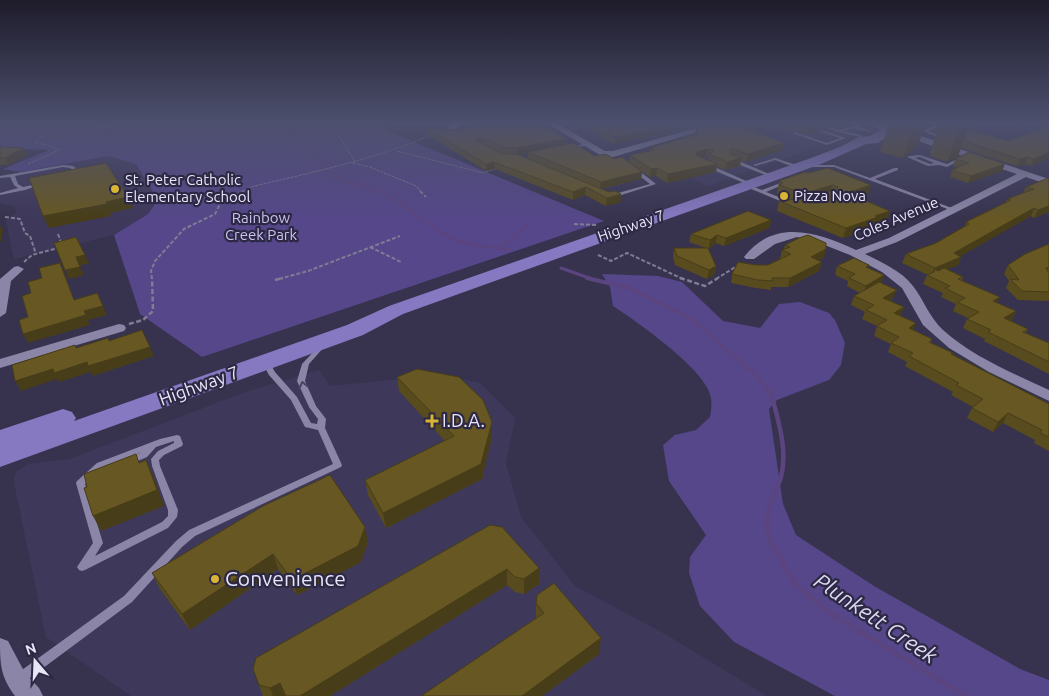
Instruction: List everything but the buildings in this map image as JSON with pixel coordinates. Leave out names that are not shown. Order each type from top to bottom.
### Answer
[{"type":"main road","name":"Highway 7","points":[[0,457],[355,330],[396,310],[753,187],[772,176],[797,171],[830,155]]},
{"type":"main road","name":"Highway 7","points":[[0,440],[346,319],[396,310]]},
{"type":"main road","points":[[266,362],[281,342]]},
{"type":"street","points":[[968,155],[1049,182]]},
{"type":"street","name":"Coles Avenue","points":[[750,257],[759,248],[787,236],[797,234],[810,236],[856,254],[893,240],[1030,176],[1049,171]]},
{"type":"street","points":[[856,254],[883,266],[902,280],[924,317],[943,337],[970,355],[1049,396]]},
{"type":"street","points":[[0,313],[5,280],[18,269]]},
{"type":"street","points":[[0,364],[119,328]]},
{"type":"street","points":[[0,648],[24,688]]},
{"type":"lane","points":[[830,155],[871,179],[955,210]]},
{"type":"lane","points":[[928,168],[936,169],[947,166],[968,155]]},
{"type":"lane","points":[[940,163],[927,164],[909,157],[917,156],[940,163],[947,166]]},
{"type":"lane","points":[[755,165],[775,159],[797,171]]},
{"type":"lane","points":[[732,160],[772,176]]},
{"type":"lane","points":[[705,165],[794,205]]},
{"type":"lane","points":[[0,177],[63,166],[71,167],[76,172],[76,174],[69,178]]},
{"type":"lane","points":[[609,197],[654,184],[633,169]]},
{"type":"lane","points":[[862,182],[896,169]]},
{"type":"lane","points":[[753,187],[797,171]]},
{"type":"lane","points":[[12,175],[16,185],[22,189]]},
{"type":"lane","points":[[0,194],[51,182]]},
{"type":"lane","points":[[24,688],[128,599],[179,544],[192,533],[338,465],[320,428],[322,419],[306,395],[301,381],[306,364],[327,340]]},
{"type":"lane","points":[[266,362],[294,399],[308,424],[320,428]]},
{"type":"lane","points":[[177,438],[178,444],[161,453],[155,459],[173,510],[172,517],[165,525],[82,567],[98,543],[80,483],[100,465],[156,444],[177,438]]},
{"type":"path","points":[[25,166],[49,154]]},
{"type":"path","points":[[351,154],[355,161],[352,163]]},
{"type":"path","points":[[119,328],[143,320],[153,311],[151,271],[155,261],[184,229],[215,214],[220,204],[240,191],[381,154]]},
{"type":"path","points":[[413,154],[483,173],[498,168]]},
{"type":"path","points":[[352,163],[370,166],[416,186],[426,198]]},
{"type":"path","points":[[5,217],[20,219],[25,233],[30,236],[36,254]]},
{"type":"path","points":[[574,224],[598,239],[611,261],[627,253],[689,282],[705,286],[739,264]]},
{"type":"path","points":[[18,269],[36,254],[63,247],[58,234]]},
{"type":"path","points":[[274,280],[308,271],[400,236]]},
{"type":"path","points":[[370,247],[401,262]]},
{"type":"shaded area","name":"St. Peter Catholic Elementary School","points":[[206,154],[148,214],[114,235],[14,259],[6,221],[17,212],[13,206],[0,203],[0,176],[109,156]]},
{"type":"shaded area","points":[[706,154],[797,154],[708,186],[667,166]]},
{"type":"shaded area","points":[[319,370],[330,386],[441,375],[480,383],[515,418],[506,464],[521,517],[575,586],[665,634],[767,696],[131,696],[46,637],[14,483],[16,472],[28,464],[70,459],[245,392]]},
{"type":"green space","name":"Rainbow Creek Park","points":[[38,154],[444,154],[604,221],[202,357],[140,314],[114,235],[148,214],[158,200],[136,164],[109,156],[20,172],[3,169]]},
{"type":"green space","points":[[602,274],[658,276],[682,282],[723,321],[760,328],[779,304],[800,302],[829,313],[835,320],[845,343],[841,365],[829,380],[777,400],[769,409],[783,504],[796,535],[874,586],[1020,669],[1049,680],[1049,696],[835,696],[734,642],[700,606],[689,573],[690,557],[706,535],[669,481],[663,445],[675,435],[696,430],[710,417],[711,398],[707,387],[698,374],[685,361],[638,323],[613,306],[610,287]]},
{"type":"waterway","name":"Plunkett Creek","points":[[314,154],[322,169],[332,176],[381,192]]},
{"type":"waterway","name":"Plunkett Creek","points":[[381,192],[400,203],[439,231],[461,242],[511,250]]},
{"type":"waterway","points":[[500,248],[528,224]]},
{"type":"waterway","name":"Plunkett Creek","points":[[561,268],[592,279]]},
{"type":"waterway","name":"Plunkett Creek","points":[[587,278],[629,288],[690,318],[755,374],[767,388]]},
{"type":"waterway","name":"Plunkett Creek","points":[[766,387],[771,393],[783,445],[781,477],[769,507],[767,524]]},
{"type":"waterway","name":"Plunkett Creek","points":[[767,524],[770,541],[796,585],[831,614],[966,696]]},
{"type":"place","name":"St. Peter Catholic Elementary School","points":[[115,189]]},
{"type":"place","name":"Pizza Nova","points":[[784,196]]},
{"type":"place","name":"I.D.A.","points":[[432,421]]},
{"type":"place","name":"Convenience","points":[[215,579]]}]
